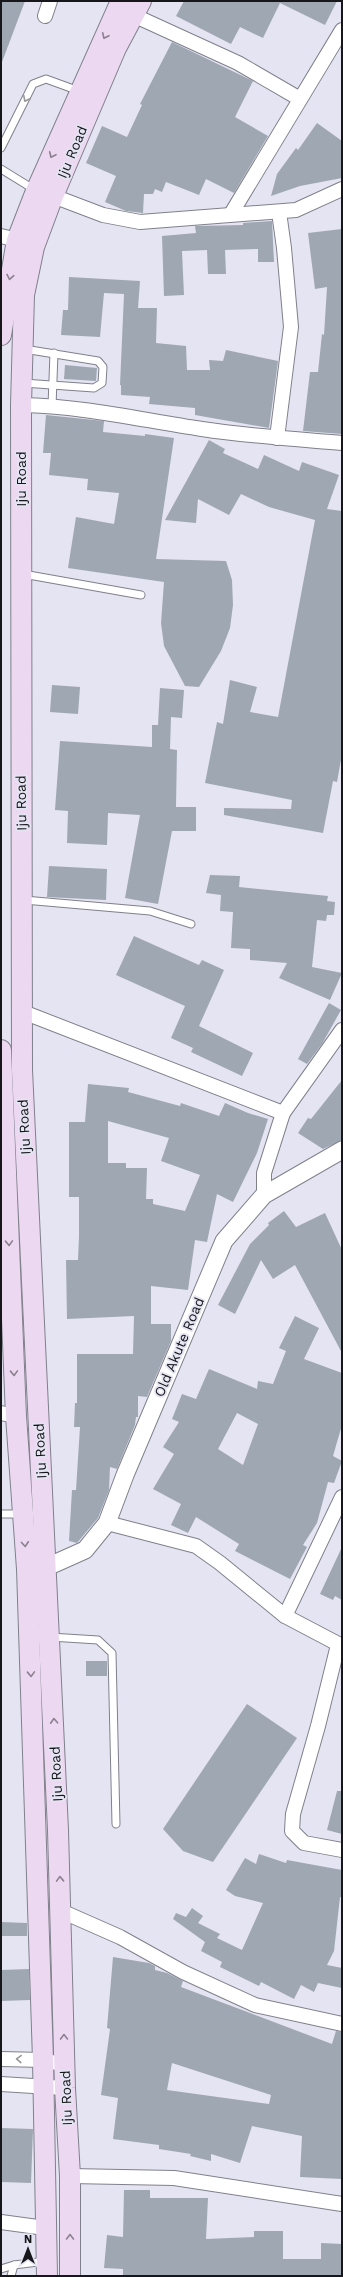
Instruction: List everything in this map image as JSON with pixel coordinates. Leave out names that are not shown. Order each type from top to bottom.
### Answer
[{"type":"main road","name":"Iju Road","points":[[47,2268],[45,2228],[43,2060],[28,1592],[23,1514],[8,1415],[6,1284],[13,1168],[22,1070],[23,1012],[20,574],[21,382],[24,295],[44,194],[81,92],[132,6]]},
{"type":"main road","name":"Iju Road","points":[[1,335],[9,238],[44,194],[116,48],[132,6]]},
{"type":"main road","name":"Iju Road","points":[[1,1050],[1,1070],[13,1168],[47,1567],[61,1911],[65,2088],[70,2176],[70,2276]]},
{"type":"street","points":[[45,16],[50,1]]},
{"type":"street","points":[[132,6],[233,60],[300,99]]},
{"type":"street","points":[[231,214],[342,30]]},
{"type":"street","points":[[44,194],[103,215],[140,222],[296,210],[342,189]]},
{"type":"street","points":[[277,438],[290,327],[284,248],[279,212]]},
{"type":"street","points":[[21,405],[52,406],[122,414],[202,429],[277,438],[342,442]]},
{"type":"street","points":[[23,1012],[283,1112]]},
{"type":"street","points":[[264,1195],[264,1173],[283,1112],[342,1030]]},
{"type":"street","name":"Old Akute Road","points":[[47,1567],[84,1550],[107,1522],[125,1475],[224,1242],[264,1195],[342,1150]]},
{"type":"street","points":[[285,1616],[342,1497]]},
{"type":"street","points":[[107,1522],[196,1546],[220,1563],[285,1616],[340,1646],[293,1814],[292,1832],[304,1843],[342,1850]]},
{"type":"street","points":[[61,1911],[120,1937],[183,1972],[255,2005],[342,2024]]},
{"type":"street","points":[[1,2058],[43,2060],[65,2066]]},
{"type":"street","points":[[1,2084],[65,2088]]},
{"type":"street","points":[[70,2176],[174,2178],[342,2204]]},
{"type":"street","points":[[1,2222],[45,2228]]},
{"type":"lane","points":[[1,148],[34,84],[46,79],[81,92]]},
{"type":"lane","points":[[1,169],[44,194]]},
{"type":"lane","points":[[21,382],[53,386],[99,387],[102,384],[103,367],[98,361],[22,349]]},
{"type":"lane","points":[[52,406],[54,353]]},
{"type":"lane","points":[[20,574],[141,595]]},
{"type":"lane","points":[[22,900],[150,911],[191,924]]},
{"type":"lane","points":[[1,1514],[23,1514]]},
{"type":"lane","points":[[49,1637],[98,1640],[112,1653],[116,1824]]},
{"type":"lane","points":[[11,2276],[14,2265]]},
{"type":"lane","points":[[1,2269],[14,2265],[47,2268]]},
{"type":"building","points":[[1,1],[25,1],[2,62],[1,62]]},
{"type":"building","points":[[184,1],[337,1],[325,25],[280,3],[263,38],[240,27],[231,44],[176,16]]},
{"type":"building","points":[[172,42],[253,81],[235,117],[268,136],[234,193],[206,179],[199,195],[166,182],[162,192],[155,189],[153,194],[144,194],[143,213],[126,211],[105,202],[116,176],[86,163],[102,126],[127,137],[142,105],[140,104]]},
{"type":"building","points":[[317,123],[342,141],[342,178],[300,186],[271,196],[277,174],[296,148],[298,150]]},
{"type":"building","points":[[272,221],[274,262],[258,262],[258,249],[225,250],[226,274],[208,274],[207,250],[182,251],[184,295],[164,296],[162,236],[196,233],[195,226],[243,225],[243,223]]},
{"type":"building","points":[[342,229],[342,434],[303,431],[310,372],[318,372],[322,334],[324,335],[327,287],[315,289],[308,233]]},
{"type":"building","points":[[69,277],[140,281],[138,308],[157,308],[156,343],[186,346],[187,370],[210,370],[209,360],[223,361],[226,350],[278,361],[269,428],[195,415],[195,408],[149,404],[150,397],[121,395],[120,385],[124,294],[104,293],[100,337],[61,335],[63,310],[68,310]]},
{"type":"building","points":[[65,365],[97,368],[96,381],[64,379]]},
{"type":"building","points":[[46,415],[104,421],[103,432],[145,436],[145,434],[174,438],[156,559],[226,561],[232,580],[233,605],[230,628],[221,651],[199,687],[185,686],[164,646],[161,623],[164,582],[68,568],[76,517],[114,524],[119,493],[87,490],[88,479],[49,475],[51,453],[43,453]]},
{"type":"building","points":[[209,440],[225,449],[223,453],[258,469],[264,455],[299,471],[302,462],[339,475],[327,509],[342,511],[342,754],[337,782],[333,781],[323,833],[224,815],[224,808],[291,809],[292,800],[205,783],[217,722],[223,724],[230,680],[257,687],[250,712],[278,717],[315,520],[269,507],[241,494],[229,515],[198,499],[196,523],[165,520]]},
{"type":"building","points":[[52,685],[80,687],[78,714],[50,712]]},
{"type":"building","points":[[160,688],[184,690],[182,718],[171,717],[170,749],[177,750],[176,807],[196,807],[196,831],[172,831],[158,904],[125,898],[140,815],[108,813],[107,845],[67,843],[68,811],[55,810],[60,741],[152,747],[152,725],[158,725]]},
{"type":"building","points":[[49,866],[107,869],[106,900],[47,897]]},
{"type":"building","points":[[210,875],[240,876],[239,887],[328,896],[327,901],[335,902],[334,915],[327,915],[326,921],[317,920],[312,967],[342,973],[330,1000],[279,978],[287,963],[250,960],[250,949],[231,948],[233,912],[220,911],[221,895],[206,893]]},
{"type":"building","points":[[134,936],[199,965],[202,960],[224,970],[199,1026],[253,1053],[242,1076],[191,1052],[193,1048],[171,1038],[185,1006],[116,975]]},
{"type":"building","points":[[329,1003],[341,1010],[322,1044],[307,1064],[298,1059]]},
{"type":"building","points":[[342,1080],[342,1140],[323,1149],[298,1133],[308,1118],[311,1119]]},
{"type":"building","points":[[88,1084],[129,1088],[128,1092],[180,1106],[181,1103],[219,1116],[225,1103],[248,1113],[268,1119],[257,1153],[233,1202],[217,1194],[207,1242],[195,1240],[188,1290],[151,1286],[151,1324],[171,1324],[171,1341],[147,1397],[138,1396],[138,1417],[136,1417],[135,1425],[117,1469],[110,1467],[109,1490],[98,1518],[77,1543],[69,1541],[72,1490],[76,1490],[80,1427],[74,1427],[75,1403],[77,1403],[77,1354],[133,1354],[134,1316],[67,1319],[66,1260],[78,1260],[79,1236],[79,1197],[69,1197],[69,1122],[85,1122]],"holes":[[[108,1121],[169,1138],[161,1161],[200,1175],[185,1211],[153,1204],[153,1199],[146,1199],[147,1168],[126,1168],[126,1163],[108,1163]]]},
{"type":"building","points":[[284,1211],[296,1227],[325,1213],[342,1250],[342,1353],[295,1265],[273,1279],[261,1260],[235,1314],[218,1305],[250,1244],[269,1225],[268,1223]]},
{"type":"building","points":[[295,1316],[319,1328],[304,1359],[342,1373],[342,1425],[333,1456],[342,1461],[334,1483],[328,1482],[317,1523],[303,1545],[307,1547],[290,1579],[235,1551],[239,1544],[196,1517],[188,1533],[171,1525],[181,1504],[153,1489],[174,1454],[163,1447],[179,1422],[172,1419],[182,1394],[196,1399],[209,1369],[257,1389],[258,1381],[273,1384],[286,1351],[279,1348]],"holes":[[[237,1413],[258,1424],[243,1465],[218,1449]]]},
{"type":"building","points":[[342,1547],[342,1600],[335,1596],[333,1600],[320,1594]]},
{"type":"building","points":[[86,1661],[107,1661],[107,1676],[86,1676]]},
{"type":"building","points":[[247,1704],[297,1738],[213,1862],[183,1851],[163,1829]]},
{"type":"building","points":[[337,1791],[342,1791],[342,1834],[327,1830]]},
{"type":"building","points":[[259,1854],[286,1863],[287,1860],[342,1870],[342,1897],[340,1897],[334,1951],[327,1965],[342,1968],[342,1988],[318,1983],[314,1992],[301,1985],[294,1999],[261,1982],[259,1986],[220,1967],[222,1962],[201,1951],[205,1942],[173,1919],[176,1913],[186,1917],[192,1908],[203,1916],[198,1923],[220,1934],[217,1938],[242,1950],[263,1903],[235,1896],[226,1890],[245,1858],[256,1864]]},
{"type":"building","points":[[1,1922],[27,1923],[27,1936],[1,1936]]},
{"type":"building","points":[[113,1957],[149,1963],[155,1966],[155,1970],[167,1973],[183,1981],[181,1987],[332,2044],[336,2031],[342,2032],[342,2179],[300,2177],[302,2136],[252,2126],[240,2163],[211,2154],[211,2161],[190,2156],[191,2154],[159,2149],[159,2145],[113,2139],[118,2098],[101,2095],[110,2029],[107,2028]],"holes":[[[172,2063],[271,2095],[269,2104],[167,2090]]]},
{"type":"building","points":[[29,1969],[30,2000],[1,2001],[1,1970]]},
{"type":"building","points":[[1,2128],[33,2129],[31,2183],[1,2182]]},
{"type":"building","points":[[124,2190],[150,2190],[150,2198],[208,2198],[206,2239],[254,2237],[254,2231],[283,2231],[283,2259],[321,2259],[321,2243],[342,2244],[341,2276],[123,2276],[123,2269],[104,2268],[107,2235],[123,2237]]}]
